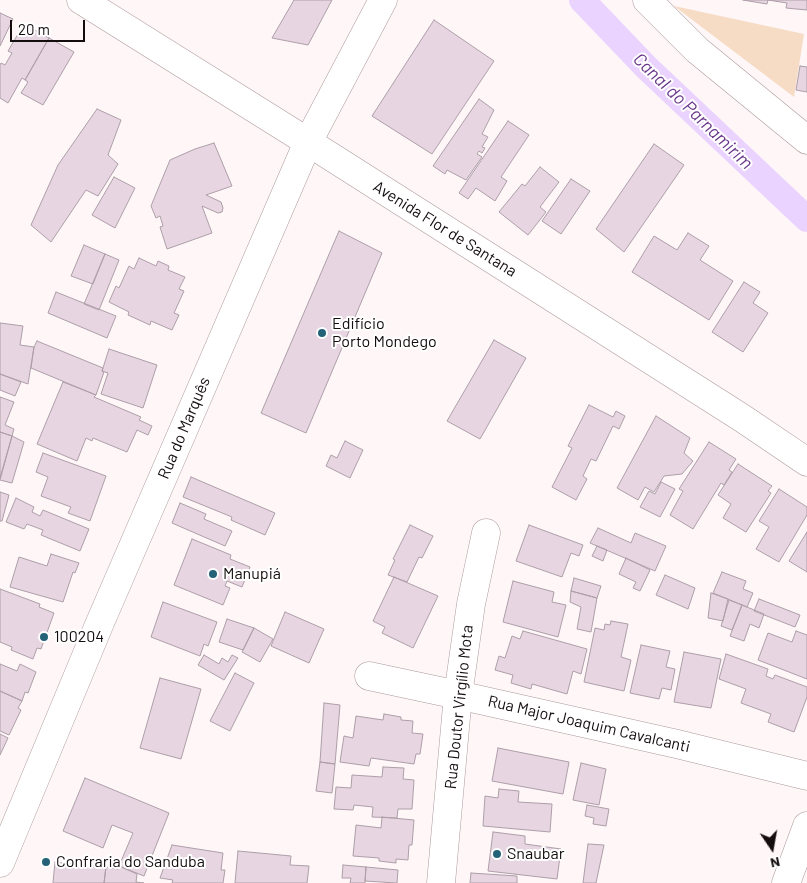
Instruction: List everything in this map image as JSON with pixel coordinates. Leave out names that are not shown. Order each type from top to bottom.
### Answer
[{"type":"street","name":"Avenida Flor de Santana","points":[[81,0],[734,412],[807,462]]},
{"type":"street","name":"Rua do Marquês","points":[[0,864],[99,625],[308,142],[383,0]]},
{"type":"street","points":[[647,0],[697,50],[807,140]]},
{"type":"street","name":"Rua Doutor Virgílio Mota","points":[[441,883],[458,695],[471,604],[486,532]]},
{"type":"street","name":"Rua Major Joaquim Cavalcanti","points":[[369,676],[677,744],[807,776]]},
{"type":"street","points":[[786,883],[807,826]]},
{"type":"shaded area","points":[[674,6],[804,34],[794,97]]},
{"type":"building","points":[[294,0],[332,0],[308,45],[272,38]]},
{"type":"building","points":[[743,0],[768,0],[767,4]]},
{"type":"building","points":[[768,0],[807,0],[807,10],[786,8],[787,3]]},
{"type":"building","points":[[0,13],[13,19],[0,46]]},
{"type":"building","points":[[434,20],[494,61],[432,154],[372,116]]},
{"type":"building","points":[[24,24],[49,38],[25,80],[22,78],[8,103],[0,98],[0,65],[1,63],[5,65],[12,53],[8,51]]},
{"type":"building","points":[[49,38],[74,52],[43,105],[21,93],[28,82],[25,80]]},
{"type":"building","points":[[800,66],[807,67],[807,92],[796,90]]},
{"type":"building","points":[[479,99],[494,110],[482,134],[488,137],[482,147],[485,148],[482,153],[479,151],[477,154],[482,157],[466,180],[447,170],[445,174],[433,166]]},
{"type":"building","points":[[97,109],[121,120],[108,155],[118,164],[98,196],[86,190],[51,242],[31,225],[58,165]]},
{"type":"building","points":[[508,121],[529,135],[501,177],[507,181],[495,201],[476,188],[468,199],[459,193]]},
{"type":"building","points":[[214,143],[232,186],[206,195],[221,202],[222,212],[218,213],[202,206],[212,233],[167,249],[160,227],[163,226],[160,216],[156,218],[151,206],[170,160]]},
{"type":"building","points":[[654,144],[684,165],[624,252],[596,229]]},
{"type":"building","points":[[540,167],[559,182],[540,207],[546,212],[528,235],[499,212],[522,184],[525,186]]},
{"type":"building","points":[[114,177],[135,188],[115,228],[92,215]]},
{"type":"building","points":[[571,179],[590,191],[561,234],[542,221]]},
{"type":"building","name":"Edifício Porto Mondego","points":[[339,231],[382,253],[306,433],[261,413]]},
{"type":"building","points":[[688,233],[709,246],[700,260],[733,281],[709,320],[632,272],[654,236],[677,250]]},
{"type":"building","points":[[84,245],[105,254],[93,284],[71,276]]},
{"type":"building","points":[[105,254],[119,260],[99,310],[84,304]]},
{"type":"building","points":[[139,258],[156,266],[158,261],[169,266],[168,270],[185,277],[179,289],[184,291],[174,313],[179,315],[172,330],[151,321],[150,325],[128,315],[129,312],[109,302],[116,286],[119,288],[129,266],[134,269]]},
{"type":"building","points":[[744,282],[760,292],[753,303],[768,313],[743,352],[712,332]]},
{"type":"building","points":[[56,292],[116,316],[107,338],[48,313]]},
{"type":"building","points":[[0,323],[23,326],[20,345],[34,347],[28,384],[0,374]]},
{"type":"building","points":[[494,340],[526,358],[480,439],[447,421]]},
{"type":"building","points":[[37,341],[103,368],[102,371],[104,372],[96,395],[31,368],[34,347]]},
{"type":"building","points":[[109,349],[157,365],[143,408],[101,394],[108,373],[102,371]]},
{"type":"building","points":[[0,374],[21,382],[15,396],[0,390]]},
{"type":"building","points":[[63,382],[96,395],[94,397],[141,417],[139,420],[152,426],[148,435],[137,430],[127,452],[93,438],[92,441],[86,438],[77,461],[37,444]]},
{"type":"building","points":[[0,397],[14,402],[5,425],[14,429],[12,436],[0,432]]},
{"type":"building","points":[[589,405],[613,417],[616,411],[625,416],[619,429],[613,426],[596,461],[591,459],[583,476],[587,479],[576,500],[552,487],[572,448],[568,446]]},
{"type":"building","points":[[656,416],[690,438],[684,453],[693,461],[682,474],[664,476],[654,492],[645,487],[638,500],[617,488]]},
{"type":"building","points":[[0,432],[12,436],[0,478]]},
{"type":"building","points":[[12,436],[24,442],[12,483],[0,480]]},
{"type":"building","points":[[345,441],[363,450],[350,478],[326,466],[331,455],[337,458]]},
{"type":"building","points":[[709,442],[736,459],[729,470],[732,472],[724,485],[721,483],[693,529],[670,515],[683,491],[679,489]]},
{"type":"building","points":[[43,453],[106,476],[90,521],[68,513],[71,507],[41,496],[48,477],[36,472]]},
{"type":"building","points":[[738,464],[772,486],[768,491],[771,493],[746,532],[723,518],[731,504],[718,495]]},
{"type":"building","points":[[191,477],[275,513],[265,535],[231,520],[232,517],[183,497]]},
{"type":"building","points":[[661,482],[675,489],[660,517],[640,507],[649,491],[655,494]]},
{"type":"building","points":[[779,489],[807,507],[807,515],[779,562],[756,549],[769,527],[759,521]]},
{"type":"building","points":[[0,492],[9,495],[2,521],[0,521]]},
{"type":"building","points":[[16,498],[34,507],[32,512],[40,516],[43,510],[89,529],[80,551],[41,535],[43,530],[27,524],[24,529],[6,522]]},
{"type":"building","points":[[180,503],[206,514],[204,519],[232,531],[225,546],[172,523]]},
{"type":"building","points":[[410,525],[433,536],[422,558],[419,557],[407,582],[388,575],[395,560],[393,559]]},
{"type":"building","points":[[529,525],[583,545],[579,556],[571,553],[562,577],[516,561]]},
{"type":"building","points":[[598,528],[631,543],[635,533],[666,546],[655,571],[590,543]]},
{"type":"building","points":[[807,532],[807,572],[789,561]]},
{"type":"building","name":"Manupiá","points":[[192,539],[231,555],[230,559],[250,567],[242,587],[227,581],[225,586],[230,588],[223,605],[174,585]]},
{"type":"building","points":[[597,546],[607,550],[603,561],[592,556]]},
{"type":"building","points":[[51,554],[79,563],[75,573],[73,572],[63,602],[10,587],[19,557],[47,566]]},
{"type":"building","points":[[626,558],[650,570],[640,591],[633,588],[636,582],[619,574]]},
{"type":"building","points":[[722,572],[746,581],[743,589],[753,593],[747,607],[713,593]]},
{"type":"building","points":[[665,575],[695,588],[688,609],[656,595]]},
{"type":"building","points":[[394,577],[438,596],[413,648],[382,633],[385,627],[373,621]]},
{"type":"building","points":[[574,578],[601,586],[597,598],[571,591]]},
{"type":"building","points":[[513,581],[554,592],[552,602],[566,605],[558,637],[503,622]]},
{"type":"building","points":[[0,589],[40,604],[39,607],[54,613],[41,649],[37,648],[33,659],[11,650],[12,647],[0,642]]},
{"type":"building","points":[[571,591],[597,598],[591,632],[577,629],[581,607],[570,602]]},
{"type":"building","points":[[711,593],[728,599],[723,621],[708,618]]},
{"type":"building","points":[[759,599],[800,615],[795,627],[754,611]]},
{"type":"building","points":[[729,600],[742,605],[732,630],[721,626]]},
{"type":"building","points":[[163,602],[217,622],[208,646],[204,644],[200,656],[151,637]]},
{"type":"building","points":[[742,605],[764,614],[759,628],[750,624],[744,641],[730,636]]},
{"type":"building","points":[[285,612],[324,629],[309,663],[271,646]]},
{"type":"building","points":[[227,619],[254,628],[243,650],[219,642]]},
{"type":"building","points":[[611,621],[628,624],[621,657],[631,660],[624,691],[584,682],[595,628],[604,630],[605,624],[610,625]]},
{"type":"building","points":[[254,628],[273,639],[260,662],[242,652]]},
{"type":"building","points":[[523,631],[587,649],[581,674],[573,671],[567,694],[532,684],[531,689],[511,683],[513,675],[495,670],[499,656],[505,658],[512,636],[520,639]]},
{"type":"building","points":[[796,631],[807,635],[807,679],[758,660],[768,633],[792,642]]},
{"type":"building","points":[[641,645],[670,651],[666,667],[675,669],[671,690],[662,688],[659,699],[630,693]]},
{"type":"building","points":[[684,652],[721,659],[711,708],[674,702]]},
{"type":"building","points":[[726,654],[768,669],[766,676],[773,679],[775,675],[807,687],[807,697],[794,732],[768,722],[771,714],[741,703],[746,689],[719,679]]},
{"type":"building","points":[[204,655],[219,664],[222,658],[228,662],[232,655],[238,658],[224,680],[198,665]]},
{"type":"building","points":[[0,664],[17,671],[20,664],[36,672],[28,693],[25,692],[22,701],[0,691]]},
{"type":"building","points":[[235,673],[254,683],[230,731],[210,721]]},
{"type":"building","points":[[160,678],[201,689],[181,759],[140,748]]},
{"type":"building","points":[[0,691],[22,701],[18,708],[21,710],[9,735],[0,731]]},
{"type":"building","points":[[324,703],[340,705],[335,764],[320,762]]},
{"type":"building","points":[[384,714],[401,717],[401,720],[413,721],[412,733],[423,734],[420,754],[416,754],[414,764],[371,758],[369,766],[340,762],[344,736],[353,738],[356,716],[383,720]]},
{"type":"building","points":[[0,734],[8,738],[0,755]]},
{"type":"building","points":[[498,748],[569,762],[563,794],[492,781]]},
{"type":"building","points":[[320,762],[335,764],[332,793],[316,791]]},
{"type":"building","points":[[581,763],[606,769],[599,805],[573,800]]},
{"type":"building","points":[[383,767],[404,768],[403,779],[414,780],[412,809],[398,809],[397,818],[372,817],[373,807],[354,805],[353,810],[334,809],[336,787],[351,788],[352,775],[382,777]]},
{"type":"building","points":[[85,778],[169,813],[144,876],[119,866],[133,833],[112,825],[103,848],[63,831]]},
{"type":"building","points":[[499,789],[519,791],[518,802],[552,804],[550,832],[483,826],[485,796],[498,798]]},
{"type":"building","points":[[587,805],[609,809],[606,826],[593,824],[594,818],[585,816]]},
{"type":"building","points":[[382,817],[414,820],[412,845],[409,845],[408,860],[396,859],[396,863],[379,861],[379,858],[353,856],[356,825],[381,828]]},
{"type":"building","points":[[493,832],[525,836],[525,844],[561,849],[557,879],[488,871]]},
{"type":"building","points":[[588,844],[604,845],[596,883],[583,883]]},
{"type":"building","points":[[172,845],[223,853],[221,870],[225,870],[223,883],[172,883],[173,880],[160,878]]},
{"type":"building","points":[[238,851],[291,856],[290,865],[309,866],[307,883],[235,883]]},
{"type":"building","points":[[55,862],[106,867],[104,883],[53,883]]},
{"type":"building","points":[[343,865],[366,867],[365,883],[350,883],[351,878],[342,878]]},
{"type":"building","points":[[119,866],[137,874],[136,882],[144,883],[104,883],[106,867],[118,869]]},
{"type":"building","points":[[366,867],[398,870],[397,883],[365,881]]},
{"type":"building","points":[[471,873],[517,876],[517,883],[470,883]]},
{"type":"waterway","name":"Canal do Parnamirim","points":[[582,0],[646,67],[807,219]]},
{"type":"place","name":"Edifício Porto Mondego","points":[[322,333]]},
{"type":"place","name":"Manupiá","points":[[213,574]]},
{"type":"place","name":"100204","points":[[44,637]]},
{"type":"place","name":"Snaubar","points":[[497,854]]},
{"type":"place","name":"Confraria do Sanduba","points":[[46,862]]}]
